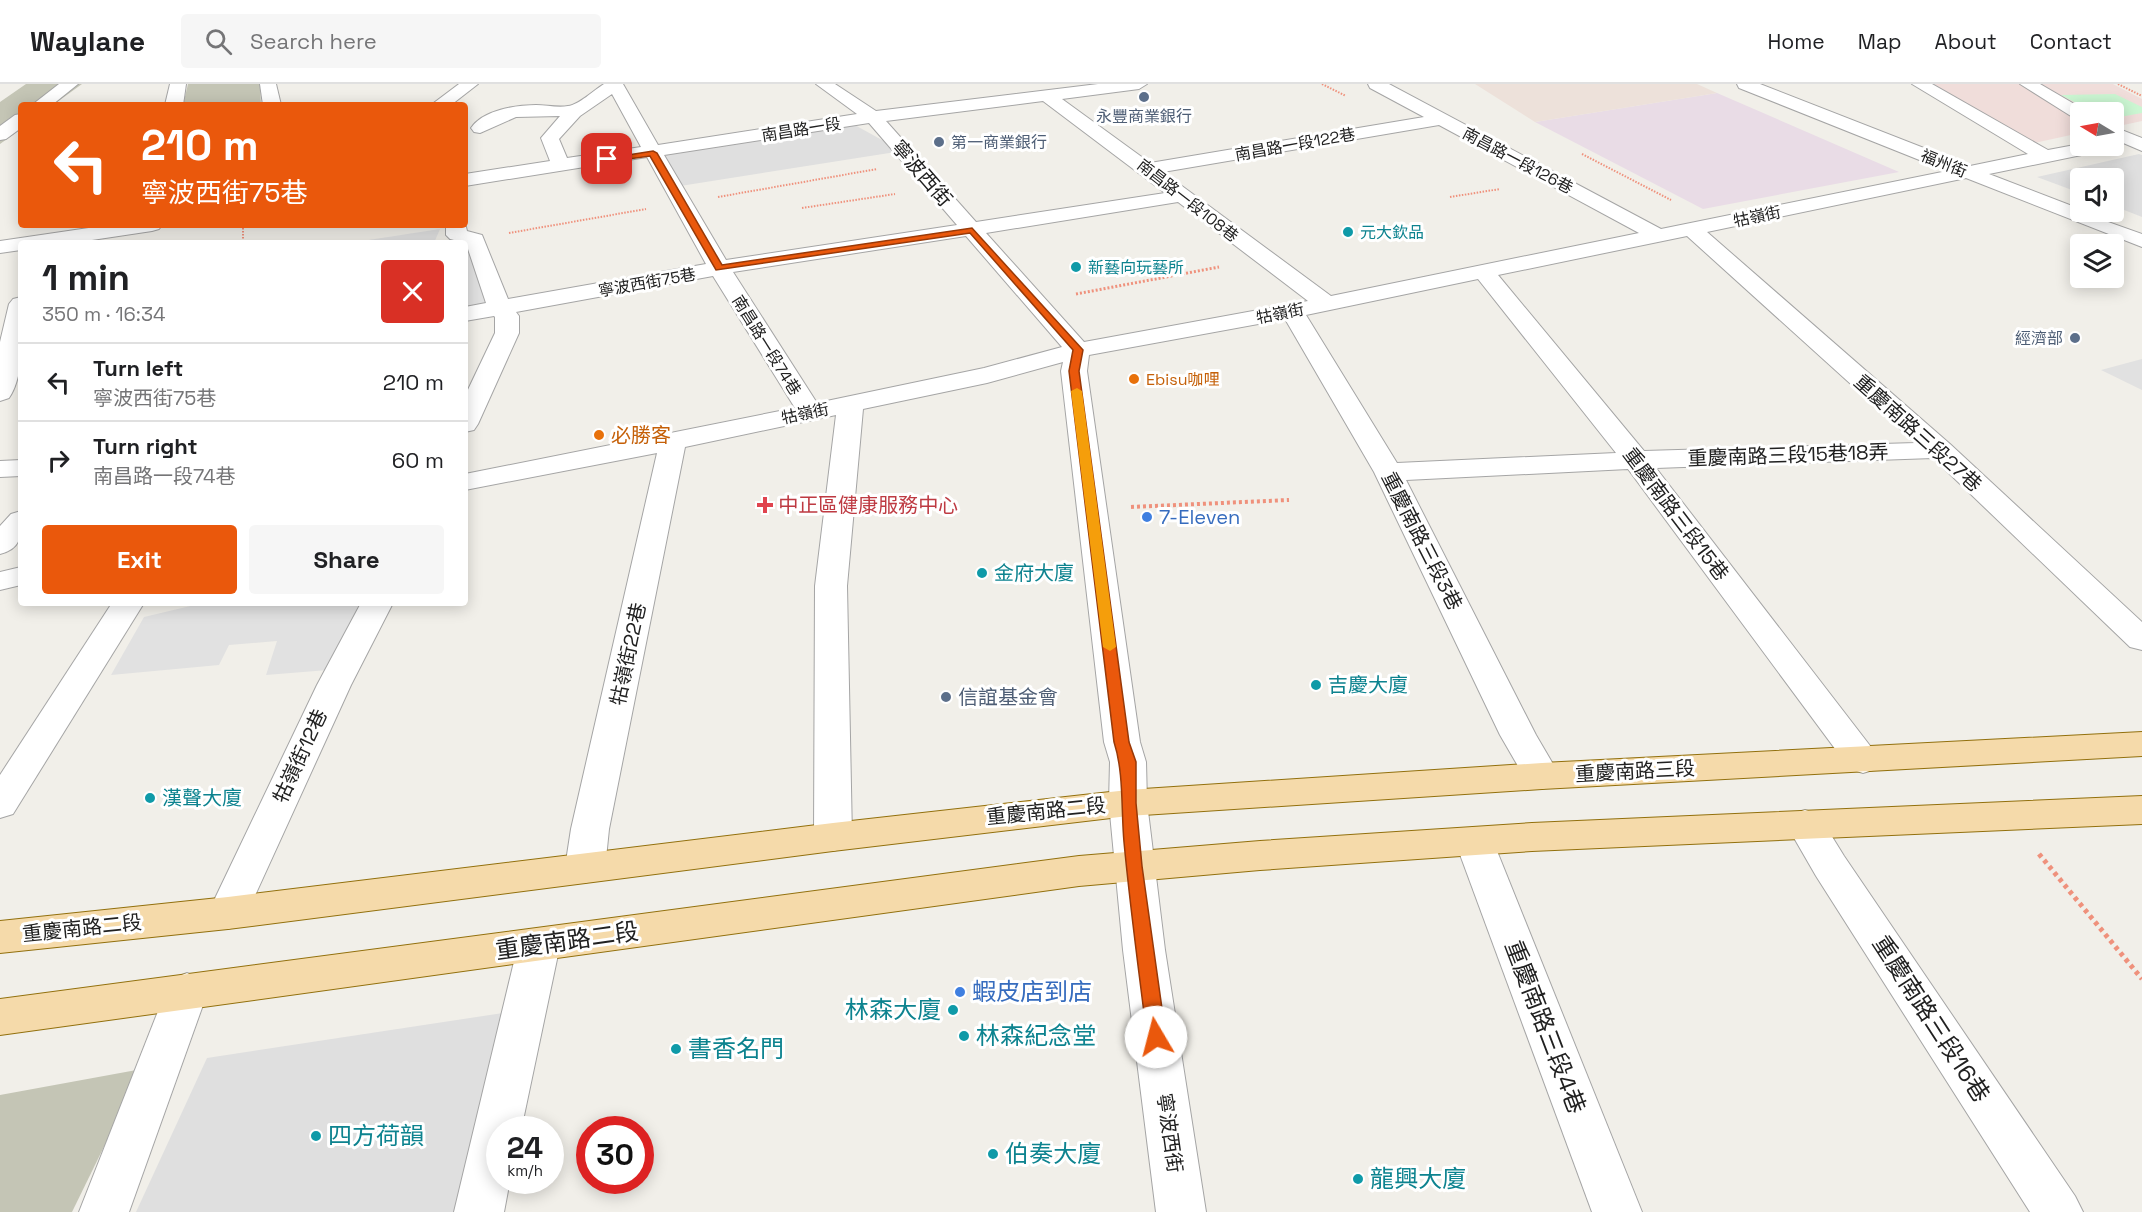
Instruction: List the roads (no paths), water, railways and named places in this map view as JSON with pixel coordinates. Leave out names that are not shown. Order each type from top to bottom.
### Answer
[{"type":"main road","name":"重慶南路三段","points":[[1128,803],[1542,776],[2142,744]]},
{"type":"main road","name":"重慶南路二段","points":[[0,937],[228,913],[833,837],[1128,803]]},
{"type":"main road","points":[[1134,866],[1474,841],[2142,810]]},
{"type":"main road","name":"重慶南路二段","points":[[0,1017],[1079,871],[1134,866]]},
{"type":"street","points":[[45,102],[68,85],[90,84]]},
{"type":"street","points":[[175,102],[178,84]]},
{"type":"street","points":[[268,84],[271,102]]},
{"type":"street","points":[[444,102],[470,84]]},
{"type":"street","points":[[609,84],[615,84]]},
{"type":"street","points":[[561,166],[550,138],[574,112],[615,84]]},
{"type":"street","name":"南昌路一段74巷","points":[[615,84],[719,268],[810,412]]},
{"type":"street","name":"寧波西街","points":[[824,84],[873,117],[1078,350],[1074,371],[1122,742],[1128,762],[1128,803],[1134,866],[1181,1212]]},
{"type":"street","name":"南昌路一段","points":[[468,180],[653,153],[873,117],[1139,84]]},
{"type":"street","name":"南昌路一段126巷","points":[[1376,84],[1659,236]]},
{"type":"street","name":"福州街","points":[[1745,84],[2142,241]]},
{"type":"street","points":[[1920,84],[2044,156]]},
{"type":"street","points":[[2028,84],[2070,108]]},
{"type":"street","name":"南昌路一段108巷","points":[[1048,97],[1149,169],[1181,196],[1327,304]]},
{"type":"street","points":[[480,128],[492,120],[521,109],[574,112]]},
{"type":"street","name":"南昌路一段122巷","points":[[1149,169],[1441,118]]},
{"type":"street","points":[[0,135],[18,121]]},
{"type":"street","name":"牯嶺街","points":[[468,481],[673,442],[987,375],[1078,350],[1327,304],[2070,151]]},
{"type":"street","name":"寧波西街75巷","points":[[468,314],[719,268],[1181,196]]},
{"type":"street","points":[[32,239],[126,228]]},
{"type":"street","name":"重慶南路三段27巷","points":[[1691,229],[1940,450],[2142,640]]},
{"type":"street","points":[[0,247],[18,242]]},
{"type":"street","points":[[468,253],[500,309],[507,316],[507,333],[468,418]]},
{"type":"street","name":"重慶南路三段15巷","points":[[1484,272],[1636,460],[1863,760]]},
{"type":"street","name":"重慶南路三段3巷","points":[[1292,311],[1388,472],[1518,735],[1542,776]]},
{"type":"street","points":[[0,393],[18,317]]},
{"type":"street","points":[[833,837],[831,586],[850,404]]},
{"type":"street","name":"牯嶺街22巷","points":[[585,868],[590,829],[673,442]]},
{"type":"street","name":"重慶南路三段15巷18弄","points":[[1388,472],[1636,460],[1940,450]]},
{"type":"street","points":[[0,469],[18,468]]},
{"type":"street","points":[[0,545],[18,524]]},
{"type":"street","points":[[0,581],[18,577]]},
{"type":"street","points":[[0,805],[126,606]]},
{"type":"street","name":"牯嶺街12巷","points":[[228,913],[334,685],[375,606]]},
{"type":"street","name":"重慶南路三段16巷","points":[[1805,824],[1830,866],[2058,1212]]},
{"type":"street","name":"重慶南路三段4巷","points":[[1474,841],[1617,1212]]},
{"type":"street","points":[[479,1212],[539,945]]},
{"type":"street","points":[[104,1212],[187,991]]},
{"type":"place","name":"永豐商業銀行","points":[[1144,97]]},
{"type":"place","name":"第一商業銀行","points":[[939,142]]},
{"type":"place","name":"元大欽品","points":[[1348,232]]},
{"type":"place","name":"新藝向玩藝所","points":[[1076,267]]},
{"type":"place","name":"經濟部","points":[[2075,338]]},
{"type":"place","name":"Ebisu咖哩","points":[[1134,379]]},
{"type":"place","name":"必勝客","points":[[599,435]]},
{"type":"place","name":"中正區健康服務中心","points":[[765,505]]},
{"type":"place","name":"7-Eleven","points":[[1147,517]]},
{"type":"place","name":"金府大廈","points":[[982,573]]},
{"type":"place","name":"吉慶大廈","points":[[1316,685]]},
{"type":"place","name":"信誼基金會","points":[[946,697]]},
{"type":"place","name":"漢聲大廈","points":[[150,798]]},
{"type":"place","name":"蝦皮店到店","points":[[960,992]]},
{"type":"place","name":"林森大廈","points":[[953,1010]]},
{"type":"place","name":"林森紀念堂","points":[[964,1036]]},
{"type":"place","name":"書香名門","points":[[676,1049]]},
{"type":"place","name":"四方荷韻","points":[[316,1136]]},
{"type":"place","name":"伯奏大廈","points":[[993,1154]]},
{"type":"place","name":"龍興大廈","points":[[1358,1179]]}]
